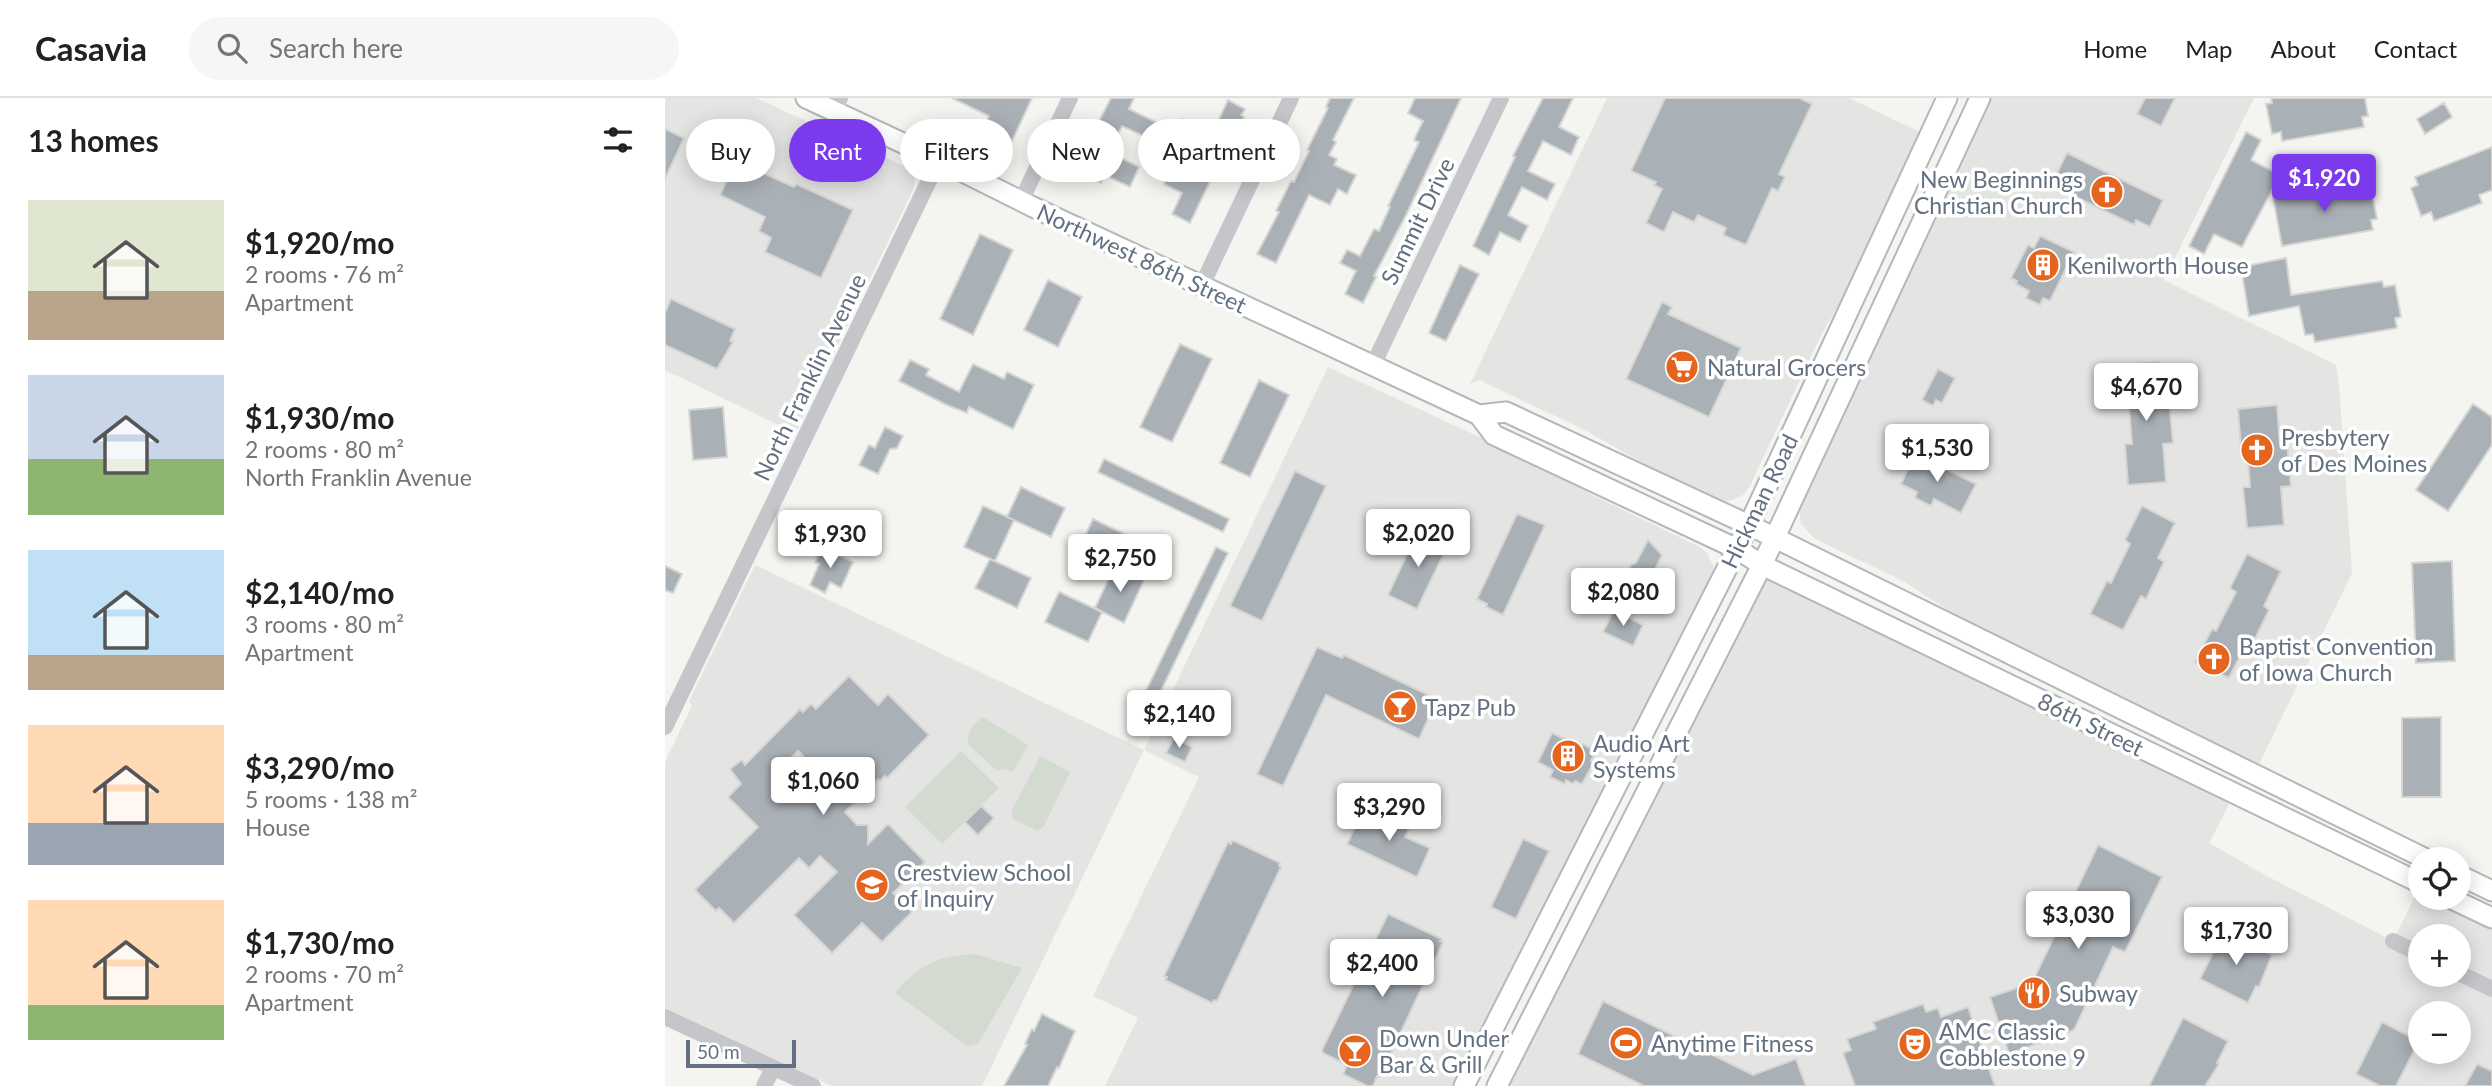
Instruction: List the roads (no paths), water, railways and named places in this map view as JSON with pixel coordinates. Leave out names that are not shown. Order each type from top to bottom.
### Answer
[{"type":"main road","name":"Northwest 86th Street","points":[[806,98],[837,104],[900,139]]},
{"type":"main road","name":"Hickman Road","points":[[1464,1086],[1749,525],[1947,98]]},
{"type":"main road","name":"Hickman Road","points":[[1497,1086],[1762,565],[1980,98]]},
{"type":"main road","name":"Northwest 86th Street","points":[[983,182],[1479,415],[1494,435],[1737,548],[1762,565]]},
{"type":"main road","name":"Northwest 86th Street","points":[[1479,415],[1506,412],[1774,539]]},
{"type":"main road","name":"86th Street","points":[[1774,539],[2408,850]]},
{"type":"main road","name":"86th Street","points":[[1762,565],[2408,877]]},
{"type":"main road","points":[[2471,881],[2492,891]]},
{"type":"main road","points":[[2471,908],[2492,918]]},
{"type":"street","points":[[1021,201],[1070,98]]},
{"type":"street","points":[[1202,285],[1291,98]]},
{"type":"street","name":"Summit Drive","points":[[1374,365],[1501,98]]},
{"type":"street","name":"North Franklin Avenue","points":[[665,727],[928,182]]},
{"type":"street","points":[[2393,941],[2408,948]]},
{"type":"street","points":[[2471,979],[2492,989]]},
{"type":"street","points":[[665,1017],[813,1086]]},
{"type":"street","points":[[764,1086],[773,1068]]},
{"type":"place","name":"New Beginnings Christian Church","points":[[2107,192]]},
{"type":"place","name":"Kenilworth House","points":[[2043,265]]},
{"type":"place","name":"Natural Grocers","points":[[1682,367]]},
{"type":"place","name":"Presbytery of Des Moines","points":[[2257,450]]},
{"type":"place","name":"Baptist Convention of Iowa Church","points":[[2214,659]]},
{"type":"place","name":"Tapz Pub","points":[[1400,707]]},
{"type":"place","name":"Audio Art Systems","points":[[1568,756]]},
{"type":"place","name":"Crestview School of Inquiry","points":[[872,885]]},
{"type":"place","name":"Subway","points":[[2034,993]]},
{"type":"place","name":"Anytime Fitness","points":[[1626,1043]]},
{"type":"place","name":"AMC Classic Cobblestone 9","points":[[1915,1044]]},
{"type":"place","name":"Down Under Bar & Grill","points":[[1355,1051]]}]
